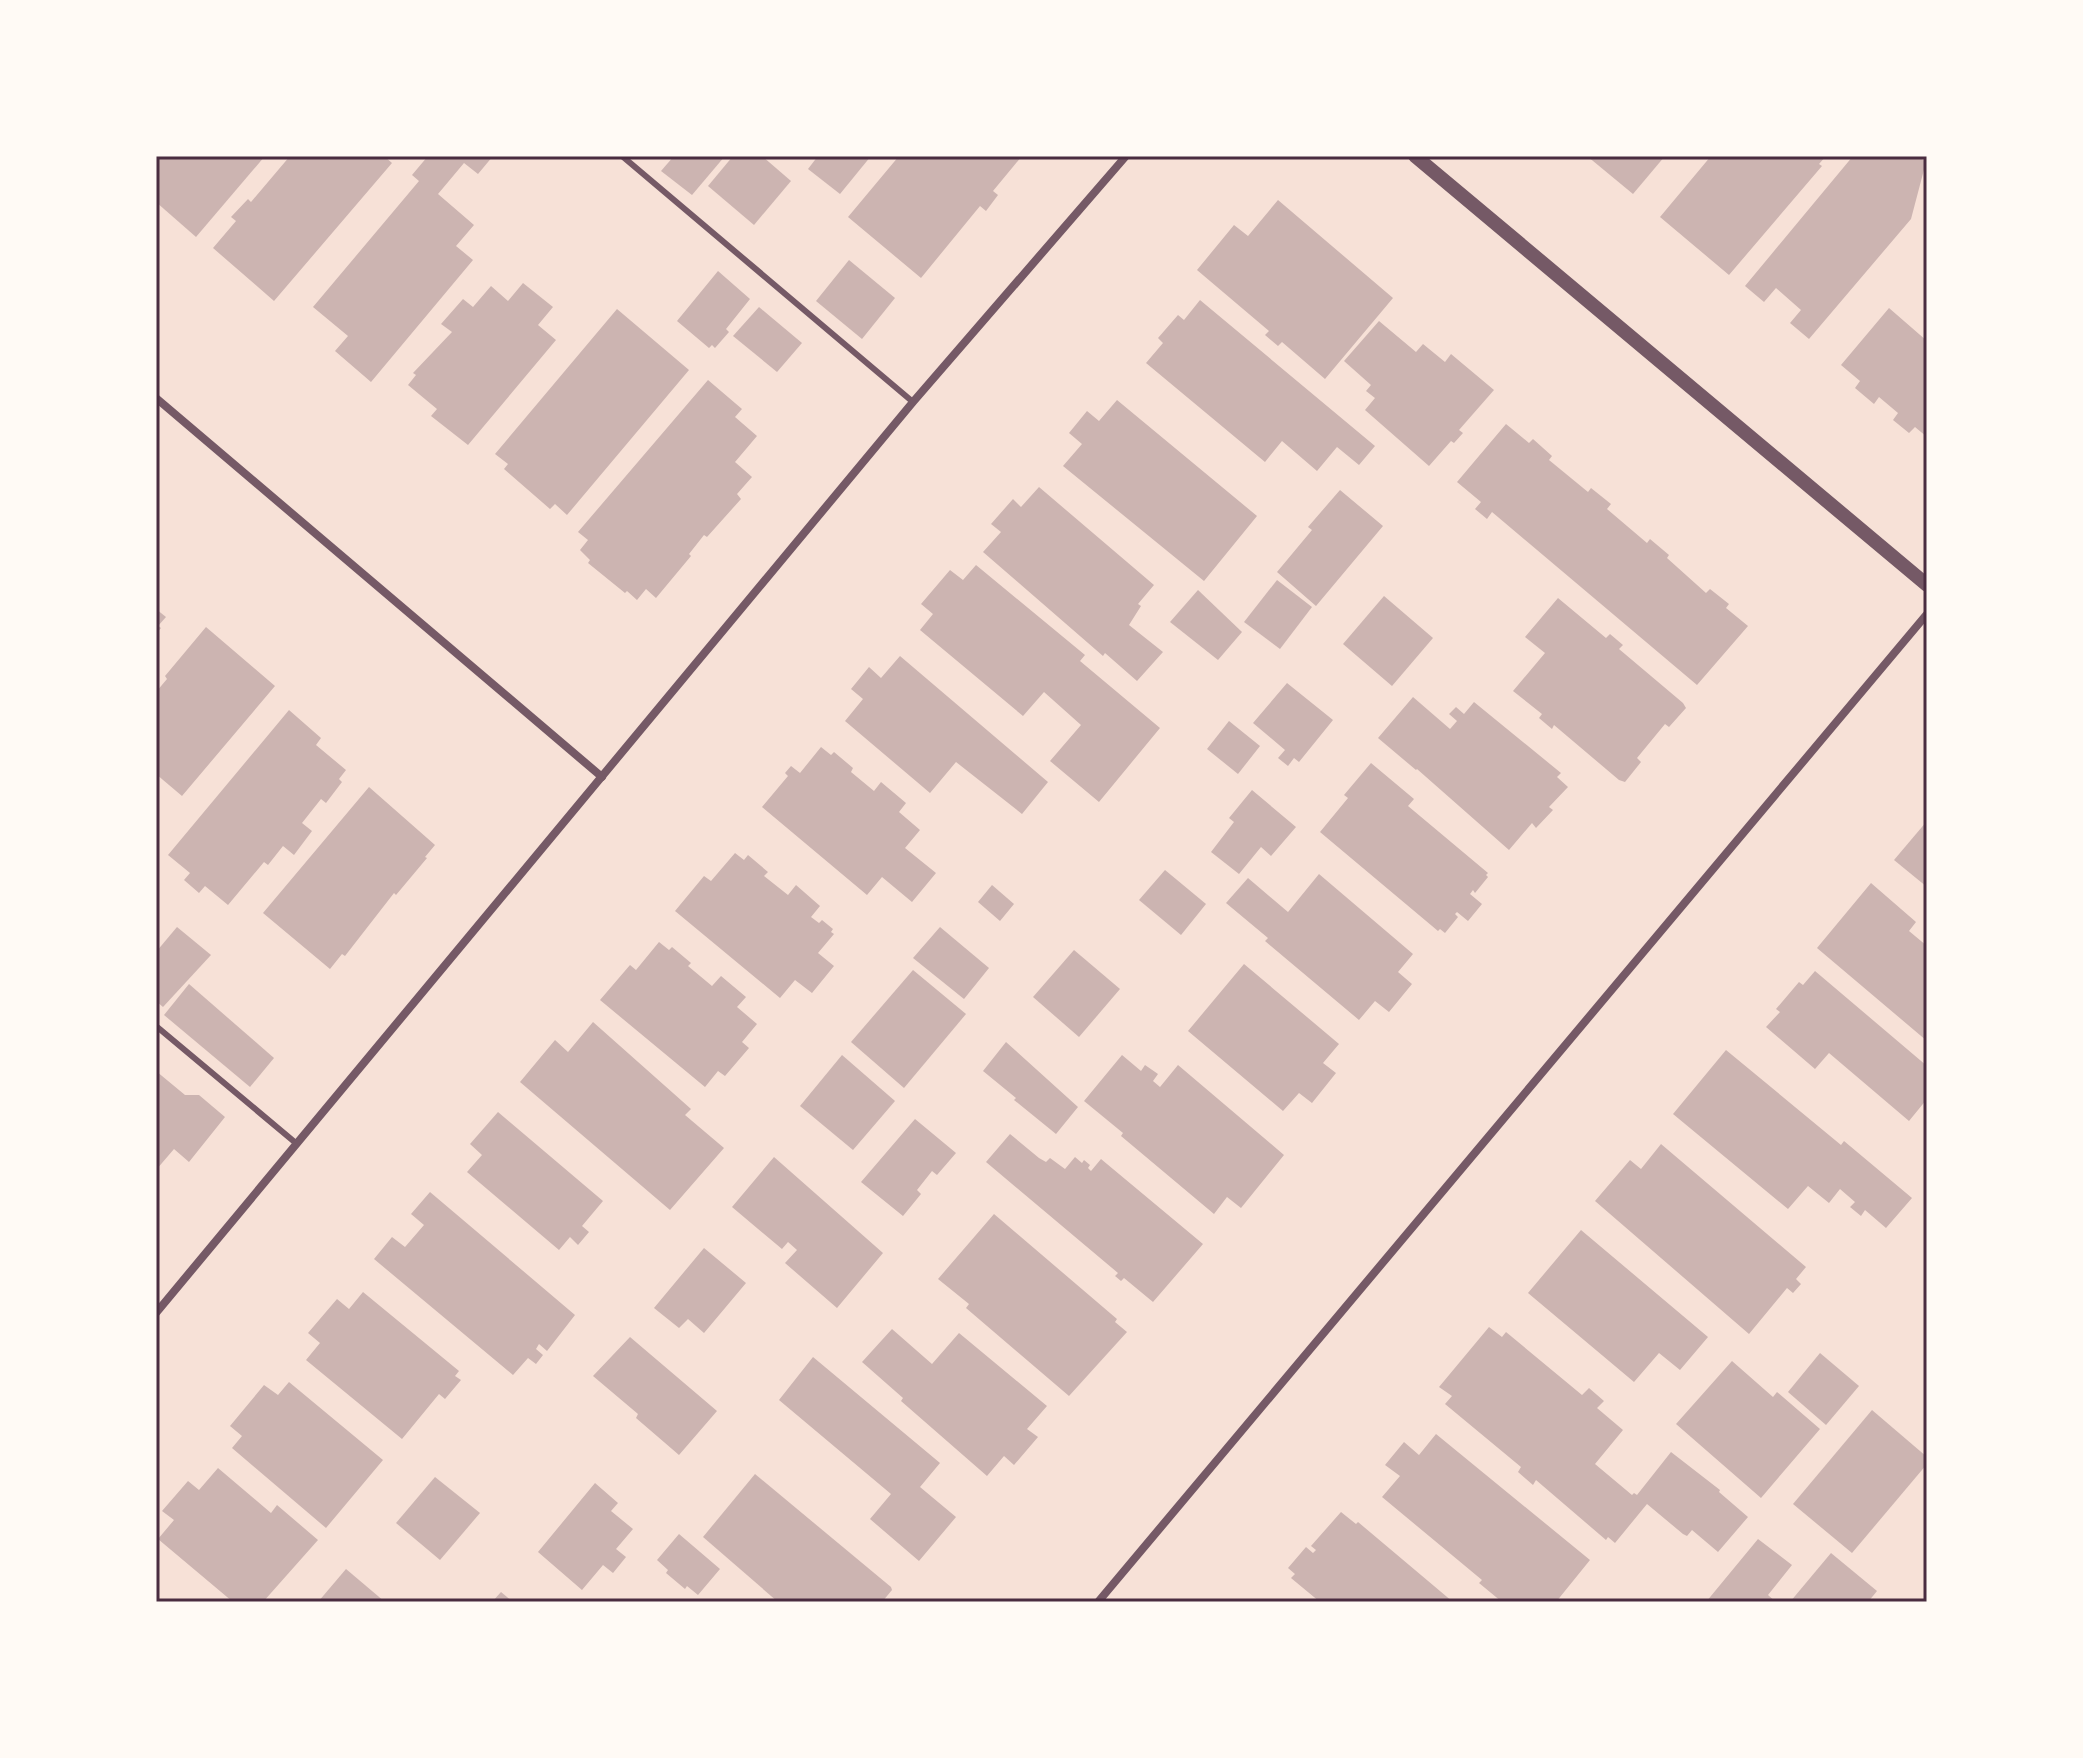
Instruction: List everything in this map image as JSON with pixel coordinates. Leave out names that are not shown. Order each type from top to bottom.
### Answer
[{"type":"street","points":[[156,1313],[913,402],[1126,156]]},
{"type":"street","points":[[1415,156],[1927,585]]},
{"type":"street","points":[[156,398],[602,777]]},
{"type":"street","points":[[1098,1602],[1927,614]]},
{"type":"lane","points":[[622,156],[913,402]]},
{"type":"lane","points":[[156,1026],[297,1144]]},
{"type":"building","points":[[156,156],[265,156],[196,237],[156,202]]},
{"type":"building","points":[[290,156],[384,156],[392,163],[274,301],[213,248],[236,221],[231,217],[248,199],[251,202]]},
{"type":"building","points":[[428,156],[493,156],[478,174],[464,163],[438,194],[474,225],[456,246],[473,260],[371,382],[335,351],[348,336],[313,307],[419,181],[412,175]]},
{"type":"building","points":[[674,156],[725,156],[692,195],[661,171]]},
{"type":"building","points":[[733,156],[762,156],[791,181],[754,225],[708,186]]},
{"type":"building","points":[[818,156],[871,156],[840,194],[808,169]]},
{"type":"building","points":[[899,156],[1022,156],[993,191],[998,195],[986,211],[980,206],[921,278],[848,217]]},
{"type":"building","points":[[1587,156],[1665,156],[1633,194]]},
{"type":"building","points":[[1711,156],[1826,156],[1819,164],[1822,166],[1729,275],[1660,217]]},
{"type":"building","points":[[1853,156],[1918,156],[1926,162],[1911,219],[1809,339],[1790,323],[1801,310],[1776,288],[1764,302],[1745,286]]},
{"type":"building","points":[[1278,200],[1393,298],[1325,379],[1282,342],[1278,346],[1265,335],[1269,331],[1197,270],[1234,225],[1248,236]]},
{"type":"building","points":[[849,260],[895,298],[862,339],[816,301]]},
{"type":"building","points":[[718,271],[750,299],[726,329],[729,332],[715,348],[712,345],[709,348],[677,321]]},
{"type":"building","points":[[523,283],[553,307],[538,325],[556,340],[468,445],[431,416],[437,409],[408,385],[416,375],[413,373],[452,332],[441,324],[463,299],[473,307],[491,286],[508,301]]},
{"type":"building","points":[[1200,300],[1375,446],[1359,465],[1337,447],[1317,471],[1282,441],[1265,462],[1146,363],[1163,343],[1158,338],[1178,315],[1184,320]]},
{"type":"building","points":[[759,307],[802,343],[777,372],[733,336]]},
{"type":"building","points":[[1889,308],[1927,341],[1927,437],[1915,427],[1909,433],[1893,420],[1898,413],[1879,397],[1874,404],[1855,388],[1860,381],[1841,365]]},
{"type":"building","points":[[617,309],[689,370],[567,515],[555,504],[550,509],[504,469],[508,464],[495,454]]},
{"type":"building","points":[[1379,321],[1416,352],[1423,344],[1445,362],[1451,354],[1494,390],[1459,430],[1463,433],[1454,443],[1451,441],[1429,466],[1365,410],[1375,398],[1366,391],[1371,385],[1344,361]]},
{"type":"building","points":[[708,380],[742,409],[735,417],[757,436],[735,462],[752,477],[737,494],[741,499],[707,537],[704,535],[656,598],[646,589],[637,600],[588,563],[590,560],[580,550],[588,540],[578,532]]},
{"type":"building","points":[[1117,400],[1257,516],[1204,581],[1063,466],[1082,444],[1069,433],[1087,411],[1099,421]]},
{"type":"building","points":[[1506,424],[1529,443],[1533,439],[1552,456],[1549,460],[1588,492],[1591,488],[1611,504],[1607,509],[1647,543],[1650,539],[1669,555],[1667,558],[1706,593],[1710,589],[1729,604],[1726,608],[1748,626],[1697,685],[1492,512],[1487,519],[1475,509],[1481,502],[1457,482]]},
{"type":"building","points":[[1039,487],[1154,585],[1138,604],[1141,606],[1129,625],[1163,652],[1137,681],[1105,653],[1103,656],[983,552],[1001,532],[991,524],[1013,499],[1021,507]]},
{"type":"building","points":[[1340,490],[1383,526],[1316,606],[1277,572],[1312,530],[1308,527]]},
{"type":"building","points":[[976,565],[1085,655],[1080,661],[1160,728],[1099,802],[1050,761],[1081,725],[1044,692],[1023,716],[920,630],[933,614],[921,604],[950,570],[963,580]]},
{"type":"building","points":[[1277,580],[1312,607],[1280,649],[1244,622]]},
{"type":"building","points":[[1198,590],[1242,632],[1218,660],[1170,622]]},
{"type":"building","points":[[1384,596],[1433,638],[1392,686],[1343,644]]},
{"type":"building","points":[[1558,598],[1606,638],[1610,634],[1623,645],[1619,649],[1686,708],[1669,727],[1665,724],[1637,758],[1641,762],[1625,782],[1554,725],[1552,729],[1539,718],[1542,714],[1513,691],[1545,653],[1525,637]]},
{"type":"building","points":[[156,609],[166,617],[156,634]]},
{"type":"building","points":[[206,627],[275,686],[182,796],[156,774],[156,692],[167,679],[165,676]]},
{"type":"building","points":[[900,656],[1048,782],[1022,814],[956,762],[930,793],[845,721],[863,699],[851,689],[869,667],[881,678]]},
{"type":"building","points":[[1287,683],[1333,720],[1299,762],[1294,758],[1288,766],[1278,758],[1285,750],[1253,723]]},
{"type":"building","points":[[1413,697],[1450,729],[1457,721],[1449,714],[1456,707],[1464,714],[1474,702],[1561,773],[1557,777],[1568,787],[1549,807],[1553,810],[1536,828],[1532,823],[1509,850],[1378,738]]},
{"type":"building","points":[[289,710],[321,738],[316,745],[346,770],[339,779],[342,782],[326,803],[321,799],[302,823],[312,831],[294,855],[283,846],[268,865],[264,862],[228,905],[205,886],[199,893],[184,880],[190,873],[168,855]]},
{"type":"building","points":[[1229,721],[1260,746],[1238,774],[1207,749]]},
{"type":"building","points":[[821,747],[831,755],[834,752],[853,768],[851,772],[874,791],[881,782],[906,803],[899,812],[920,830],[905,848],[936,873],[912,902],[882,877],[867,895],[762,807],[788,776],[785,773],[791,766],[800,773]]},
{"type":"building","points":[[1371,763],[1414,799],[1408,806],[1488,873],[1475,893],[1473,890],[1470,894],[1482,904],[1468,921],[1457,912],[1458,917],[1445,933],[1440,929],[1438,931],[1320,832],[1348,798],[1344,795]]},
{"type":"building","points":[[369,787],[435,845],[345,956],[342,954],[330,969],[263,913]]},
{"type":"building","points":[[1252,790],[1296,827],[1271,856],[1261,847],[1239,874],[1211,852],[1234,822],[1229,818]]},
{"type":"building","points":[[1927,821],[1927,887],[1894,860]]},
{"type":"building","points":[[735,853],[744,860],[748,855],[768,872],[764,876],[788,895],[796,885],[820,906],[811,917],[819,923],[822,920],[833,929],[831,932],[834,934],[818,953],[834,966],[812,993],[795,980],[780,998],[675,911],[704,876],[711,881]]},
{"type":"building","points":[[1165,870],[1206,904],[1181,935],[1139,900]]},
{"type":"building","points":[[1319,874],[1413,954],[1398,972],[1412,984],[1389,1012],[1375,1001],[1359,1020],[1265,941],[1268,938],[1226,903],[1248,878],[1288,912]]},
{"type":"building","points":[[1871,883],[1916,922],[1909,931],[1927,946],[1927,1041],[1817,948]]},
{"type":"building","points":[[992,885],[1014,904],[1000,921],[978,902]]},
{"type":"building","points":[[177,927],[211,955],[163,1007],[156,1001],[156,952]]},
{"type":"building","points":[[940,927],[989,968],[964,999],[913,958]]},
{"type":"building","points":[[659,942],[669,950],[672,947],[691,963],[688,966],[712,986],[721,976],[746,997],[737,1007],[757,1024],[742,1042],[749,1048],[725,1076],[718,1071],[705,1087],[600,1000],[630,965],[636,970]]},
{"type":"building","points":[[1074,950],[1120,989],[1079,1037],[1033,997]]},
{"type":"building","points":[[1244,964],[1339,1044],[1323,1063],[1336,1073],[1312,1103],[1299,1093],[1283,1111],[1188,1031]]},
{"type":"building","points":[[913,970],[966,1014],[904,1088],[851,1042]]},
{"type":"building","points":[[1815,971],[1927,1066],[1927,1099],[1909,1121],[1829,1053],[1815,1069],[1766,1027],[1780,1012],[1776,1009],[1799,982],[1803,985]]},
{"type":"building","points":[[189,984],[274,1058],[250,1087],[164,1015]]},
{"type":"building","points":[[593,1022],[691,1109],[685,1115],[724,1148],[670,1210],[520,1082],[555,1040],[568,1052]]},
{"type":"building","points":[[1006,1042],[1078,1107],[1056,1134],[983,1071]]},
{"type":"building","points":[[1726,1050],[1841,1145],[1844,1141],[1912,1198],[1886,1228],[1865,1210],[1861,1216],[1850,1207],[1855,1202],[1840,1189],[1829,1203],[1808,1186],[1788,1209],[1673,1114]]},
{"type":"building","points":[[842,1055],[895,1101],[853,1150],[800,1106]]},
{"type":"building","points":[[1122,1055],[1141,1071],[1145,1065],[1158,1074],[1153,1081],[1160,1087],[1178,1065],[1284,1155],[1241,1208],[1227,1197],[1214,1214],[1084,1101]]},
{"type":"building","points":[[156,1071],[185,1095],[199,1095],[225,1117],[189,1162],[174,1149],[156,1170]]},
{"type":"building","points":[[498,1112],[603,1201],[582,1226],[589,1232],[578,1245],[570,1237],[559,1250],[467,1172],[482,1155],[470,1144]]},
{"type":"building","points":[[915,1119],[956,1153],[937,1175],[932,1171],[917,1190],[921,1194],[903,1216],[861,1182]]},
{"type":"building","points":[[1010,1134],[1039,1158],[1046,1162],[1050,1158],[1065,1169],[1075,1157],[1090,1165],[1088,1168],[1091,1171],[1101,1159],[1203,1244],[1153,1302],[1124,1278],[1121,1281],[1115,1276],[1118,1273],[986,1162]]},
{"type":"building","points":[[1661,1144],[1806,1267],[1796,1279],[1801,1284],[1793,1293],[1787,1288],[1749,1334],[1595,1201],[1630,1160],[1641,1169]]},
{"type":"building","points":[[774,1157],[883,1253],[837,1308],[785,1263],[797,1250],[788,1242],[782,1249],[732,1207]]},
{"type":"building","points":[[430,1192],[575,1315],[547,1351],[539,1344],[536,1349],[543,1355],[536,1364],[528,1358],[513,1375],[374,1259],[392,1237],[405,1247],[424,1225],[411,1214]]},
{"type":"building","points":[[994,1214],[1117,1319],[1115,1322],[1127,1332],[1069,1396],[966,1308],[969,1304],[938,1279]]},
{"type":"building","points":[[1581,1230],[1708,1337],[1680,1370],[1659,1353],[1634,1382],[1528,1293]]},
{"type":"building","points":[[704,1248],[746,1283],[704,1333],[688,1319],[679,1328],[654,1308]]},
{"type":"building","points":[[363,1292],[459,1371],[455,1376],[461,1380],[445,1399],[439,1394],[402,1439],[306,1360],[320,1343],[308,1333],[337,1299],[349,1309]]},
{"type":"building","points":[[1489,1327],[1502,1337],[1506,1332],[1582,1395],[1589,1388],[1604,1401],[1597,1408],[1623,1430],[1595,1464],[1632,1495],[1637,1495],[1671,1452],[1720,1490],[1748,1517],[1718,1552],[1692,1530],[1687,1536],[1683,1534],[1647,1504],[1615,1543],[1608,1537],[1606,1540],[1536,1480],[1533,1485],[1518,1472],[1521,1467],[1445,1404],[1452,1396],[1439,1387]]},
{"type":"building","points":[[892,1329],[932,1364],[959,1333],[1047,1406],[1027,1429],[1038,1437],[1014,1465],[1004,1456],[987,1476],[901,1401],[903,1398],[862,1362]]},
{"type":"building","points":[[630,1337],[717,1411],[679,1455],[636,1418],[638,1414],[593,1376]]},
{"type":"building","points":[[1820,1353],[1859,1386],[1826,1425],[1788,1392]]},
{"type":"building","points":[[813,1357],[940,1463],[920,1487],[956,1517],[919,1561],[870,1519],[891,1494],[779,1400]]},
{"type":"building","points":[[1732,1361],[1773,1397],[1777,1392],[1820,1429],[1761,1498],[1676,1424]]},
{"type":"building","points":[[289,1382],[383,1460],[326,1528],[232,1448],[242,1436],[230,1426],[264,1385],[278,1395]]},
{"type":"building","points":[[1872,1410],[1927,1457],[1927,1464],[1852,1553],[1793,1504]]},
{"type":"building","points":[[1436,1434],[1590,1560],[1556,1602],[1502,1602],[1479,1583],[1482,1580],[1382,1497],[1400,1476],[1385,1465],[1404,1442],[1419,1455]]},
{"type":"building","points":[[218,1468],[271,1513],[277,1505],[318,1540],[263,1602],[233,1602],[158,1539],[174,1520],[162,1511],[188,1481],[199,1490]]},
{"type":"building","points":[[755,1474],[891,1587],[892,1590],[882,1602],[778,1602],[703,1537]]},
{"type":"building","points":[[435,1477],[480,1513],[440,1560],[396,1523]]},
{"type":"building","points":[[595,1483],[618,1503],[611,1511],[633,1529],[616,1549],[626,1557],[613,1573],[603,1565],[582,1590],[538,1552]]},
{"type":"building","points":[[1341,1512],[1356,1524],[1358,1522],[1453,1602],[1320,1602],[1291,1578],[1295,1574],[1288,1568],[1306,1547],[1313,1553],[1316,1550],[1311,1546]]},
{"type":"building","points":[[679,1534],[720,1569],[698,1595],[687,1586],[685,1589],[666,1573],[668,1570],[657,1560]]},
{"type":"building","points":[[1758,1539],[1792,1565],[1768,1595],[1776,1602],[1706,1602]]},
{"type":"building","points":[[1831,1553],[1877,1591],[1868,1602],[1790,1602]]},
{"type":"building","points":[[346,1569],[385,1602],[318,1602]]},
{"type":"building","points":[[501,1592],[513,1602],[492,1602]]}]
